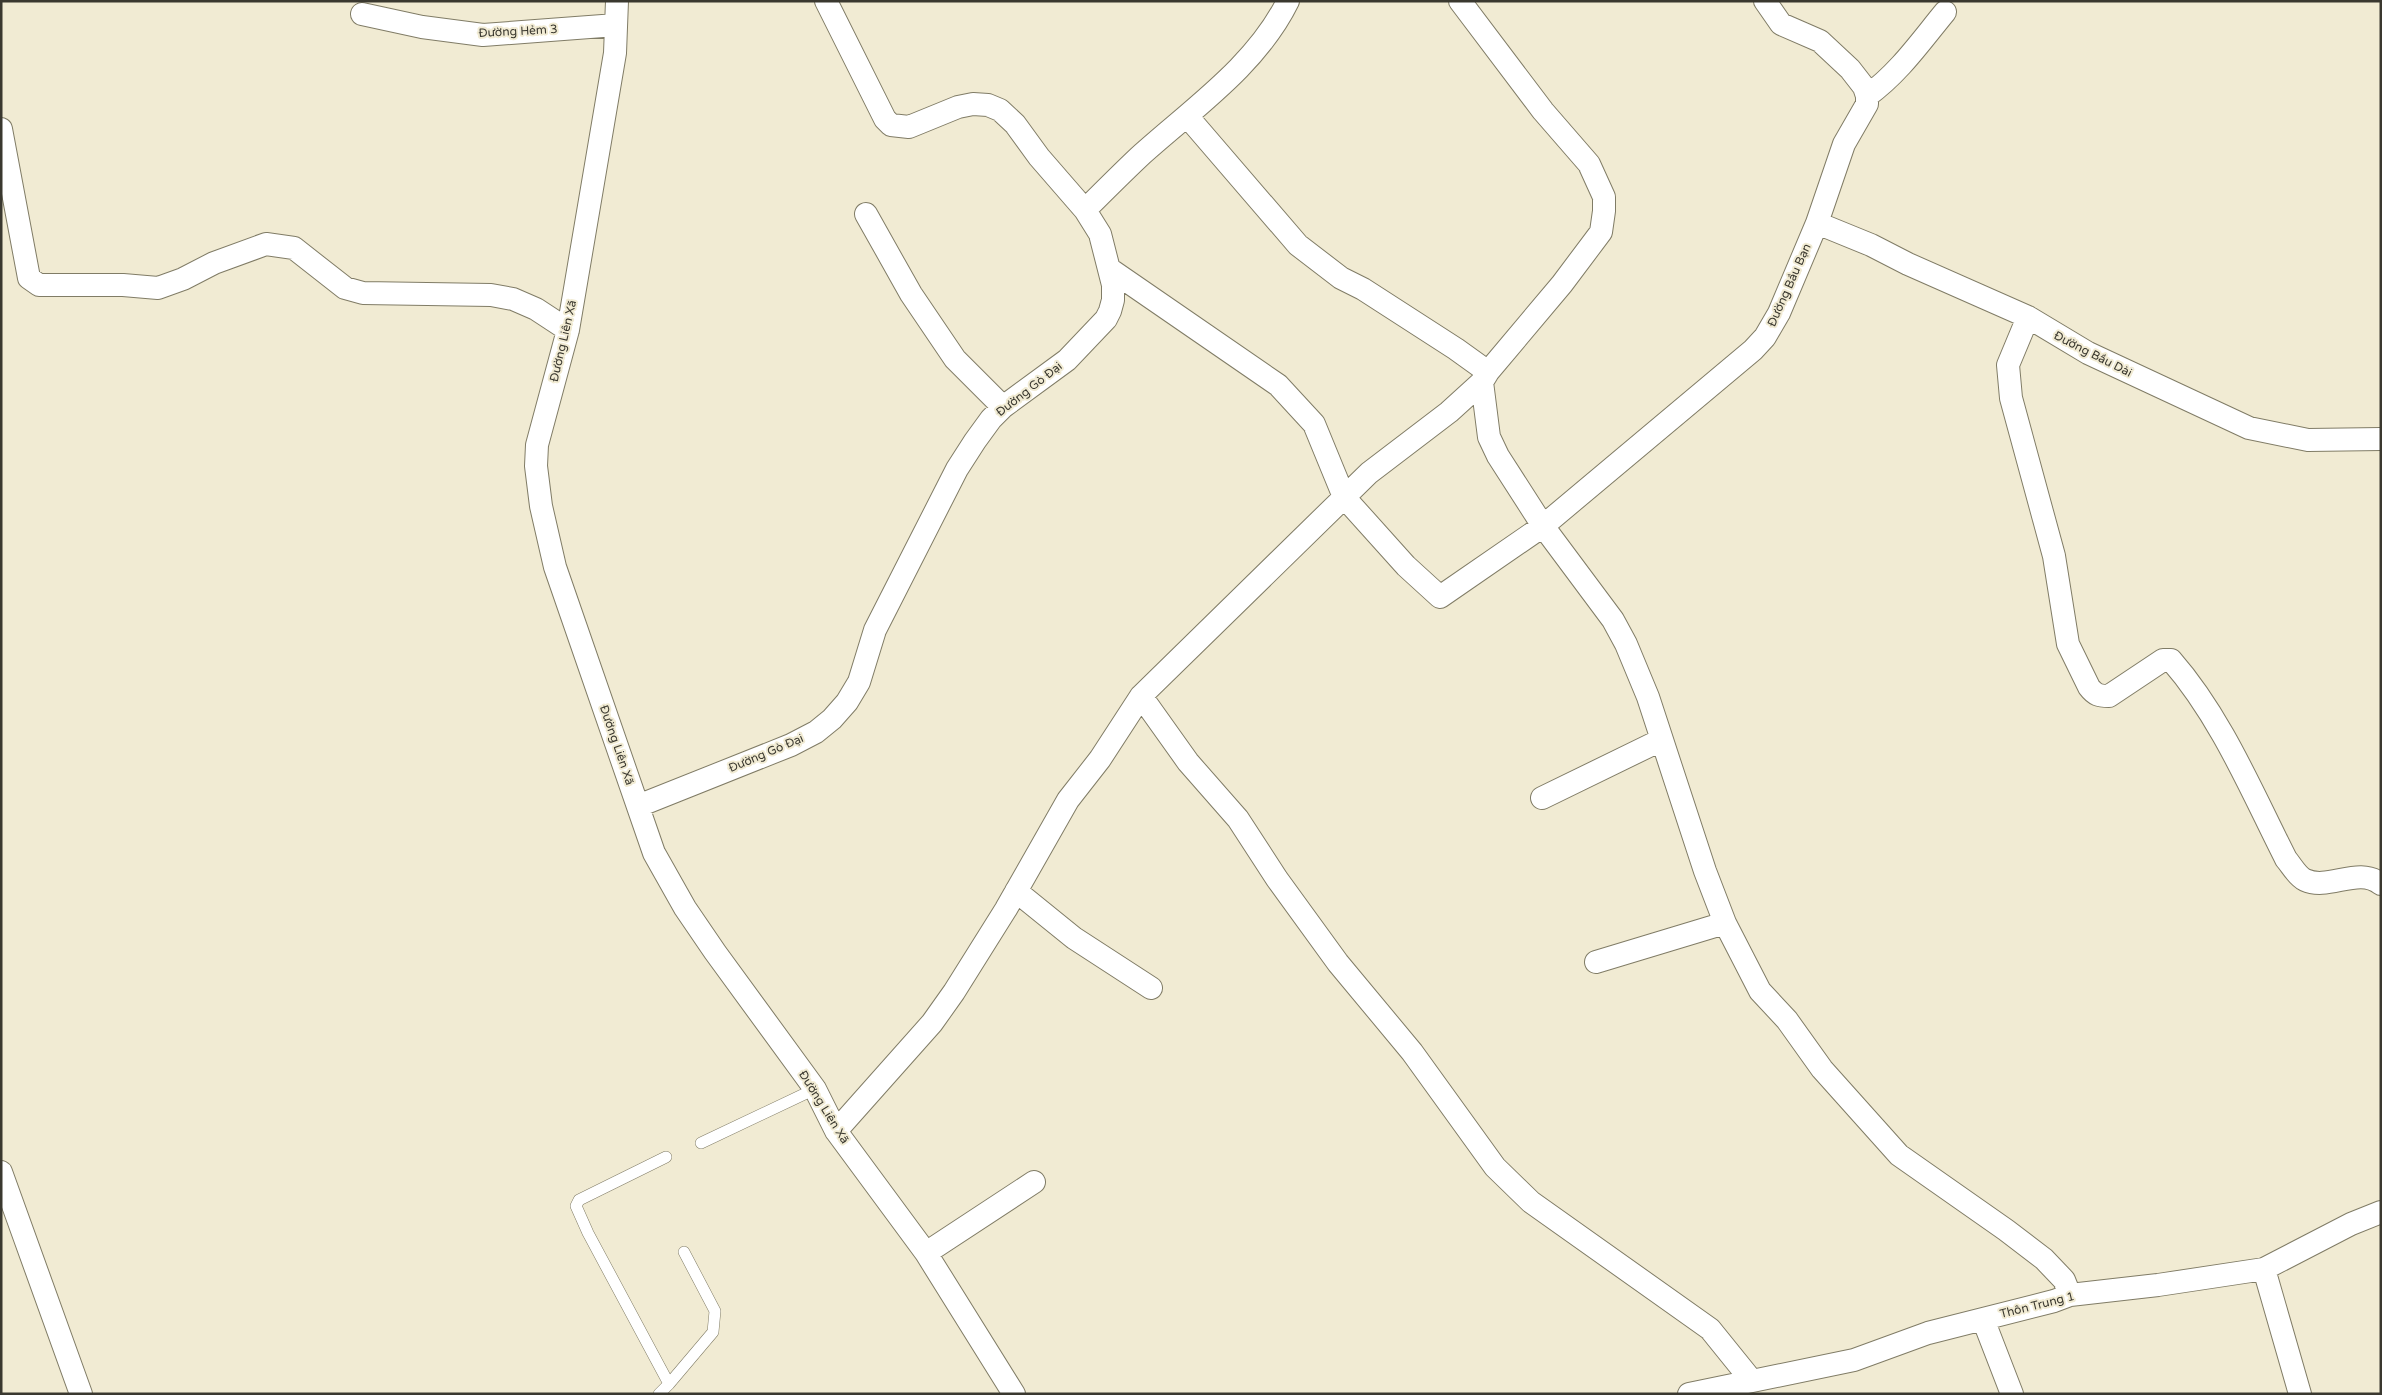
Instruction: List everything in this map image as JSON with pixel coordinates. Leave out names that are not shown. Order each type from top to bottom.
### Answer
[{"type":"street","name":"Đường Liên Xã","points":[[617,1],[615,53],[568,330],[537,445],[536,466],[541,506],[555,567],[654,853],[685,908],[815,1089],[836,1131],[926,1253],[1014,1394]]},
{"type":"street","name":"Đường Gò Đại","points":[[638,806],[791,745],[816,732],[832,719],[847,702],[859,682],[875,630],[957,469],[991,420],[1003,407],[1067,360],[1106,319],[1114,300],[1111,270],[1100,234],[1085,210],[1039,157],[1014,124],[1000,110],[988,105],[974,104],[958,107],[909,127],[891,125],[885,119],[826,1]]},
{"type":"street","points":[[1085,210],[1139,157],[1249,59],[1277,24],[1288,1]]},
{"type":"street","points":[[836,1131],[932,1023],[954,992],[1016,891],[1068,800],[1100,759],[1141,696],[1369,473],[1449,412],[1485,377],[1562,284],[1601,232],[1604,197],[1589,164],[1543,111],[1460,1]]},
{"type":"street","points":[[1765,1],[1781,24],[1820,41],[1850,69],[1867,96],[1884,84],[1900,67],[1945,12]]},
{"type":"street","name":"Đường Hẻm 3","points":[[362,14],[422,28],[483,35],[616,26]]},
{"type":"street","name":"Đường Bầu Bạn","points":[[1344,497],[1406,566],[1440,597],[1543,526],[1753,350],[1765,337],[1782,306],[1818,223],[1841,153],[1867,104],[1867,96]]},
{"type":"street","points":[[1187,116],[1272,216],[1304,250],[1341,278],[1363,289],[1456,348],[1485,377],[1489,437],[1498,456],[1543,526],[1613,620],[1626,644],[1648,697],[1661,740],[1725,923],[1760,991],[1787,1020],[1822,1068],[1899,1155],[1954,1192],[2044,1259],[2064,1280],[2070,1295]]},
{"type":"street","points":[[1,129],[29,278],[39,285],[123,284],[158,288],[244,251],[266,244],[284,245],[294,248],[345,288],[363,293],[491,295],[513,299],[536,309],[568,330]]},
{"type":"street","points":[[866,214],[911,294],[955,359],[1003,407]]},
{"type":"street","name":"Đường Bầu Dài","points":[[1818,223],[1871,245],[1917,268],[2028,317],[2088,353],[2249,428],[2308,440],[2381,439]]},
{"type":"street","points":[[1111,270],[1278,385],[1314,424],[1344,497]]},
{"type":"street","points":[[2028,317],[2008,365],[2011,398],[2054,556],[2064,630],[2068,644],[2089,687],[2099,696],[2109,696],[2162,660],[2170,660],[2189,681],[2209,712],[2286,859],[2301,877],[2306,880],[2319,882],[2367,877],[2381,884]]},
{"type":"street","points":[[1141,696],[1188,762],[1238,819],[1277,879],[1327,948],[1412,1052],[1495,1167],[1538,1207],[1710,1329],[1752,1381]]},
{"type":"street","points":[[1542,798],[1661,740]]},
{"type":"street","points":[[1016,891],[1074,938],[1150,988]]},
{"type":"street","points":[[1596,962],[1725,923]]},
{"type":"street","points":[[1,1172],[81,1394]]},
{"type":"street","points":[[926,1253],[1034,1182]]},
{"type":"street","name":"Thôn Trung 1","points":[[1689,1394],[1854,1360],[1928,1333],[2070,1295],[2166,1284],[2264,1269],[2351,1224],[2381,1212]]},
{"type":"street","points":[[2264,1269],[2300,1394]]},
{"type":"street","points":[[1983,1319],[2012,1394]]},
{"type":"lane","points":[[701,1143],[815,1089]]},
{"type":"lane","points":[[666,1157],[579,1200],[576,1206],[588,1233],[669,1384]]},
{"type":"lane","points":[[659,1394],[713,1332],[715,1311],[684,1252]]}]
